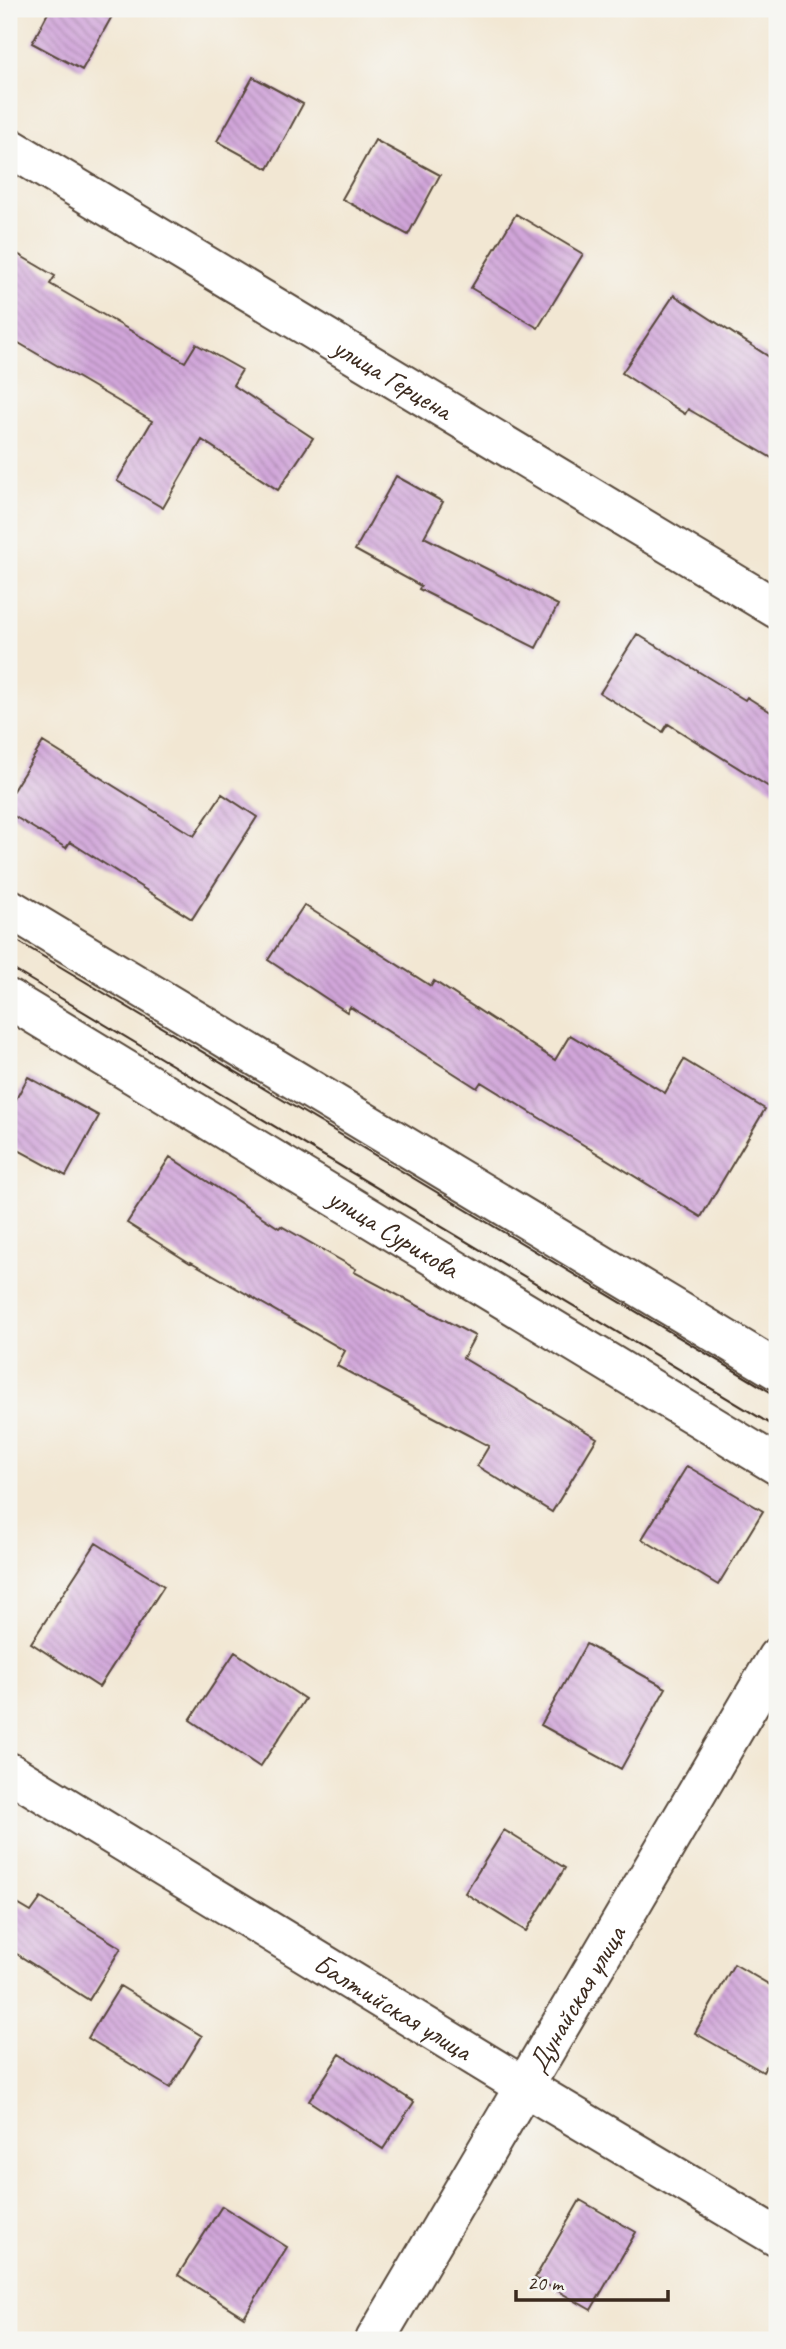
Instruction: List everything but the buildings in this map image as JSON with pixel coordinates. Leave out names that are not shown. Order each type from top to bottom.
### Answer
[{"type":"street","name":"улица Герцена","points":[[9,147],[777,609]]},
{"type":"street","points":[[9,908],[777,1370]]},
{"type":"street","name":"улица Сурикова","points":[[9,999],[777,1465]]},
{"type":"street","name":"Дунайская улица","points":[[375,2340],[777,1657]]},
{"type":"street","name":"Балтийская улица","points":[[9,1772],[525,2087],[777,2237]]},
{"type":"tram line","points":[[9,936],[777,1396]]},
{"type":"tram line","points":[[9,967],[777,1428]]}]
